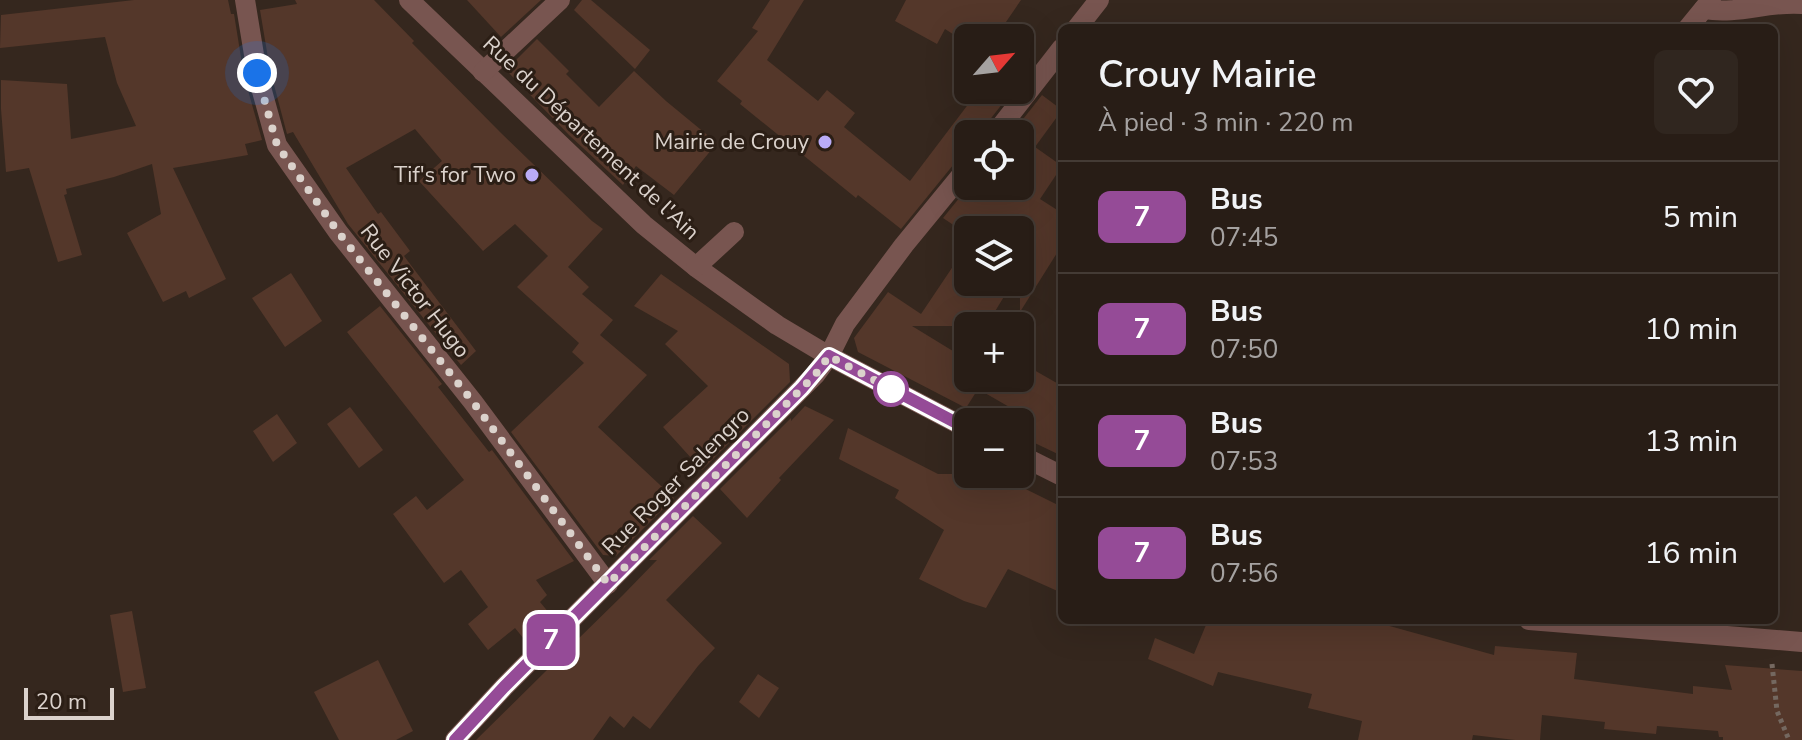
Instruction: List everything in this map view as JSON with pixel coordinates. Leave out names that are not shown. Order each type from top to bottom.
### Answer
[{"type":"street","name":"Rue Victor Hugo","points":[[245,0],[257,73],[277,145],[338,232],[473,402],[608,584]]},
{"type":"street","name":"Rue du Département de l'Ain","points":[[409,0],[644,225],[696,267],[777,325],[954,422]]},
{"type":"street","points":[[483,72],[560,0]]},
{"type":"street","points":[[1080,24],[1099,0]]},
{"type":"street","points":[[1691,24],[1708,4],[1732,11],[1788,2],[1802,4]]},
{"type":"street","points":[[1006,120],[1058,53]]},
{"type":"street","name":"Rue Roger Salengro","points":[[455,740],[815,375],[829,356],[845,324],[954,184]]},
{"type":"street","points":[[696,267],[734,232]]},
{"type":"street","points":[[1034,462],[1058,474]]},
{"type":"street","points":[[1577,624],[1802,642]]},
{"type":"path","points":[[1769,640],[1777,711],[1789,740]]},
{"type":"building","points":[[134,0],[228,0],[231,14],[234,14],[244,76],[262,140],[245,144],[248,155],[173,168],[226,279],[189,298],[186,291],[163,302],[127,233],[161,214],[152,164],[66,189],[67,194],[64,195],[82,255],[58,262],[29,168],[6,172],[1,80],[67,84],[71,139],[136,126],[117,83],[105,37],[0,48],[1,15]]},
{"type":"building","points":[[295,0],[374,0],[500,132],[603,229],[568,267],[589,287],[582,294],[613,320],[600,335],[647,375],[598,427],[674,498],[616,556],[603,555],[511,432],[584,363],[572,352],[579,343],[517,287],[548,256],[515,224],[483,251],[419,181],[442,161],[415,129],[346,168],[378,214],[381,212],[410,251],[404,256],[476,351],[461,365],[348,224],[293,132],[287,134],[270,70],[260,10],[297,4]]},
{"type":"building","points":[[467,0],[541,0],[501,37]]},
{"type":"building","points":[[582,0],[591,0],[650,50],[635,69],[574,10]]},
{"type":"building","name":"Mairie de Crouy","points":[[770,0],[804,0],[767,60],[818,101],[827,90],[855,113],[844,127],[910,181],[954,123],[954,164],[901,229],[858,195],[856,198],[740,104],[742,101],[717,81],[758,31],[752,28]]},
{"type":"building","points":[[906,0],[1021,0],[1005,24],[954,24],[954,35],[945,29],[937,44],[895,21]]},
{"type":"building","points":[[537,39],[599,107],[634,71],[717,143],[674,195],[636,166],[623,185],[506,70]]},
{"type":"building","points":[[1042,95],[1058,107],[1058,115],[1035,147],[1058,163],[1058,172],[1040,199],[1058,210],[1058,251],[1034,290],[1034,216],[954,216],[954,225],[943,218],[958,200],[1034,200],[1034,120],[1022,120]]},
{"type":"building","name":"Mairie de Crouy","points":[[968,104],[1002,104],[990,120],[956,120]]},
{"type":"building","points":[[954,265],[954,296],[1004,296],[995,312],[954,312],[954,326],[912,326],[954,352],[954,392],[976,392],[966,408],[858,352],[854,338],[888,292],[921,314]]},
{"type":"building","points":[[291,273],[322,321],[285,347],[252,298]]},
{"type":"building","points":[[661,274],[789,364],[790,382],[702,470],[663,427],[708,386],[665,344],[678,331],[634,306]]},
{"type":"building","points":[[1020,296],[1030,296],[1020,312]]},
{"type":"building","points":[[380,306],[442,384],[438,387],[489,452],[492,450],[574,561],[536,580],[547,595],[540,602],[554,619],[528,644],[515,628],[488,650],[468,624],[488,607],[461,570],[444,583],[393,514],[416,496],[427,510],[464,480],[347,332]]},
{"type":"building","points":[[1034,370],[1058,384],[1058,454],[1034,443],[1034,408],[1011,408],[983,392],[1034,392]]},
{"type":"building","points":[[805,406],[834,420],[779,478],[781,480],[747,518],[720,489]]},
{"type":"building","points":[[350,407],[383,450],[359,468],[327,424]]},
{"type":"building","points":[[277,414],[297,443],[273,462],[253,431]]},
{"type":"building","points":[[848,428],[938,474],[954,474],[954,488],[1023,488],[1058,505],[1058,591],[1008,569],[986,608],[919,579],[944,530],[895,498],[899,490],[839,459]]},
{"type":"building","points":[[693,516],[722,543],[666,600],[715,648],[650,729],[633,716],[624,728],[610,716],[593,740],[476,740],[548,669],[545,665],[570,639],[574,643],[657,560],[649,560]]},
{"type":"building","points":[[132,611],[146,688],[123,692],[110,615]]},
{"type":"building","points":[[1206,624],[1382,624],[1494,655],[1495,646],[1577,653],[1574,679],[1693,694],[1693,686],[1732,690],[1725,665],[1802,671],[1802,740],[1723,740],[1718,731],[1657,726],[1656,734],[1604,729],[1605,722],[1542,715],[1540,740],[1473,735],[1472,740],[1358,740],[1362,721],[1308,708],[1312,694],[1218,672],[1213,686],[1148,659],[1155,638],[1194,654]]},
{"type":"building","points":[[378,660],[413,731],[396,740],[339,740],[314,692]]},
{"type":"building","points":[[758,674],[779,688],[759,718],[739,702]]},
{"type":"bus line","name":"7","points":[[455,740],[815,375],[829,356],[954,422]]},
{"type":"place","name":"Mairie de Crouy","points":[[825,142]]},
{"type":"place","name":"Tif's for Two","points":[[532,175]]},
{"type":"route","points":[[257,73],[277,145],[338,232],[473,402],[608,584],[815,375],[829,356],[891,389]]}]
